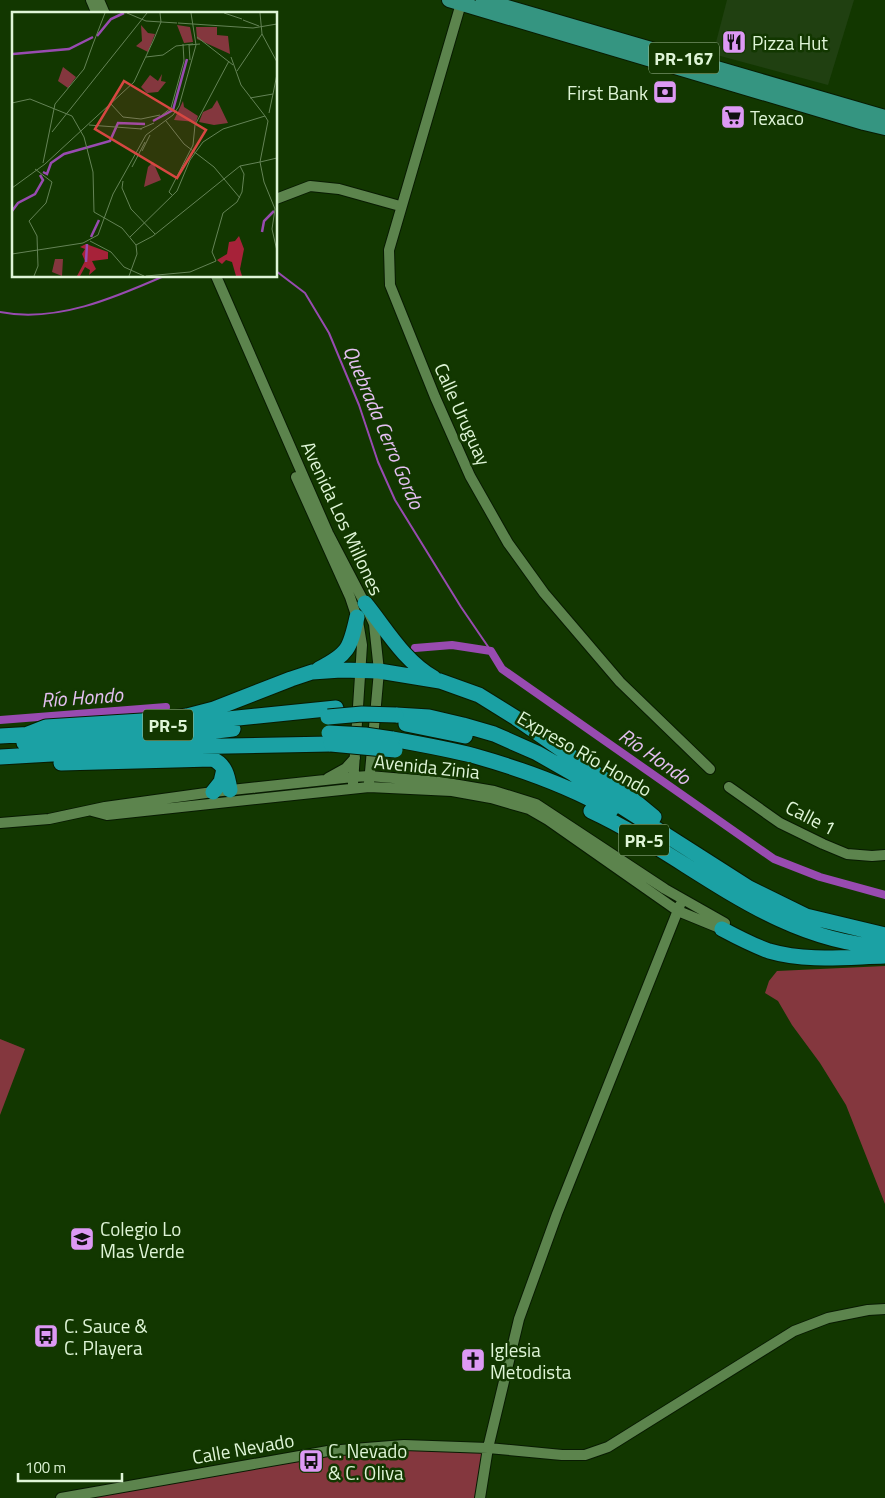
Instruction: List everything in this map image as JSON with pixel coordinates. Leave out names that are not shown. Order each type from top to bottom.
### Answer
[{"type":"highway","points":[[365,604],[409,660],[423,672],[440,681]]},
{"type":"highway","points":[[28,734],[46,727],[158,720],[187,716],[214,709],[334,662],[342,655],[352,639],[357,617]]},
{"type":"highway","points":[[312,672],[379,671],[440,681],[466,689],[494,704],[631,798],[654,817]]},
{"type":"highway","name":"Expreso Río Hondo","points":[[0,736],[332,712],[433,710],[457,714],[491,724],[546,750],[774,894],[845,919],[885,927]]},
{"type":"highway","points":[[397,711],[463,724],[494,734],[537,753],[572,773],[749,888],[806,916],[885,935]]},
{"type":"highway","points":[[0,745],[65,739],[208,732],[332,712]]},
{"type":"highway","points":[[374,724],[413,725],[488,743],[538,762],[598,791]]},
{"type":"highway","points":[[374,724],[489,751],[535,767],[584,792],[607,808],[701,863],[745,894],[826,928],[885,939]]},
{"type":"highway","points":[[0,750],[330,739]]},
{"type":"highway","name":"PR-5","points":[[0,757],[330,739],[393,744],[413,752],[470,764],[539,787],[616,823],[741,901],[768,914],[804,929],[839,940],[885,947]]},
{"type":"highway","points":[[393,744],[475,756],[539,777],[607,808]]},
{"type":"highway","points":[[0,763],[210,758],[217,761],[224,769],[227,775],[230,796]]},
{"type":"highway","points":[[212,792],[221,782],[224,769]]},
{"type":"highway","points":[[724,926],[768,950],[801,957],[828,959],[885,956]]},
{"type":"main road","name":"PR-167","points":[[483,0],[885,118]]},
{"type":"main road","name":"PR-167","points":[[457,1],[885,128]]},
{"type":"street","points":[[91,0],[96,12]]},
{"type":"street","points":[[99,0],[104,12]]},
{"type":"street","name":"Calle Uruguay","points":[[457,1],[389,250],[390,285],[434,397],[470,476],[508,543],[544,593],[620,682],[710,768]]},
{"type":"street","points":[[278,198],[310,186],[339,189],[400,206]]},
{"type":"street","name":"Avenida Los Millones","points":[[210,278],[350,597],[357,617],[362,645],[353,788]]},
{"type":"street","name":"Avenida Los Millones","points":[[217,278],[324,524],[374,624],[379,671],[369,787]]},
{"type":"street","points":[[317,782],[346,768],[355,758]]},
{"type":"street","points":[[370,759],[378,772],[393,778]]},
{"type":"street","name":"Avenida Zinia","points":[[92,811],[107,815],[317,782],[369,776],[441,782],[494,791],[536,804],[724,926]]},
{"type":"street","name":"Avenida Zinia","points":[[0,823],[48,819],[105,807],[212,792],[230,796],[369,787],[452,791],[491,798],[528,809],[548,820],[678,911],[724,926]]},
{"type":"street","name":"Calle 1","points":[[729,787],[780,823],[823,844],[847,854],[885,855]]},
{"type":"street","points":[[480,1498],[488,1448],[519,1319],[557,1214],[682,900]]},
{"type":"street","name":"Calle Nevado","points":[[61,1498],[328,1451],[404,1445],[488,1448],[562,1455],[585,1454],[608,1447],[794,1332],[828,1318],[868,1310],[885,1309]]},
{"type":"shaded area","points":[[727,0],[854,0],[828,85],[713,54]]},
{"type":"shaded area","points":[[885,966],[885,1204],[846,1105],[778,1001],[765,993],[769,981],[777,971]]},
{"type":"shaded area","points":[[0,1039],[25,1049],[0,1115]]},
{"type":"shaded area","points":[[488,1448],[480,1498],[61,1498],[328,1451]]},
{"type":"waterway","name":"Quebrada Cerro Gordo","points":[[278,273],[305,293],[329,333],[359,405],[378,462],[395,500],[461,607],[491,651]]},
{"type":"waterway","name":"Quebrada Cerro Gordo","points":[[0,312],[21,315],[63,311],[105,300],[159,278]]},
{"type":"waterway","name":"Río Hondo","points":[[415,648],[452,645],[491,651],[502,669],[774,859],[820,877],[885,895]]},
{"type":"waterway","name":"Río Hondo","points":[[0,720],[166,707]]},
{"type":"place","name":"Pizza Hut","points":[[734,42]]},
{"type":"place","name":"First Bank","points":[[665,92]]},
{"type":"place","name":"Texaco","points":[[733,117]]},
{"type":"place","name":"Colegio Lo Mas Verde","points":[[82,1239]]},
{"type":"place","name":"C. Sauce & C. Playera","points":[[46,1336]]},
{"type":"place","name":"Iglesia Metodista","points":[[473,1360]]},
{"type":"place","name":"C. Nevado & C. Oliva","points":[[311,1461]]}]
